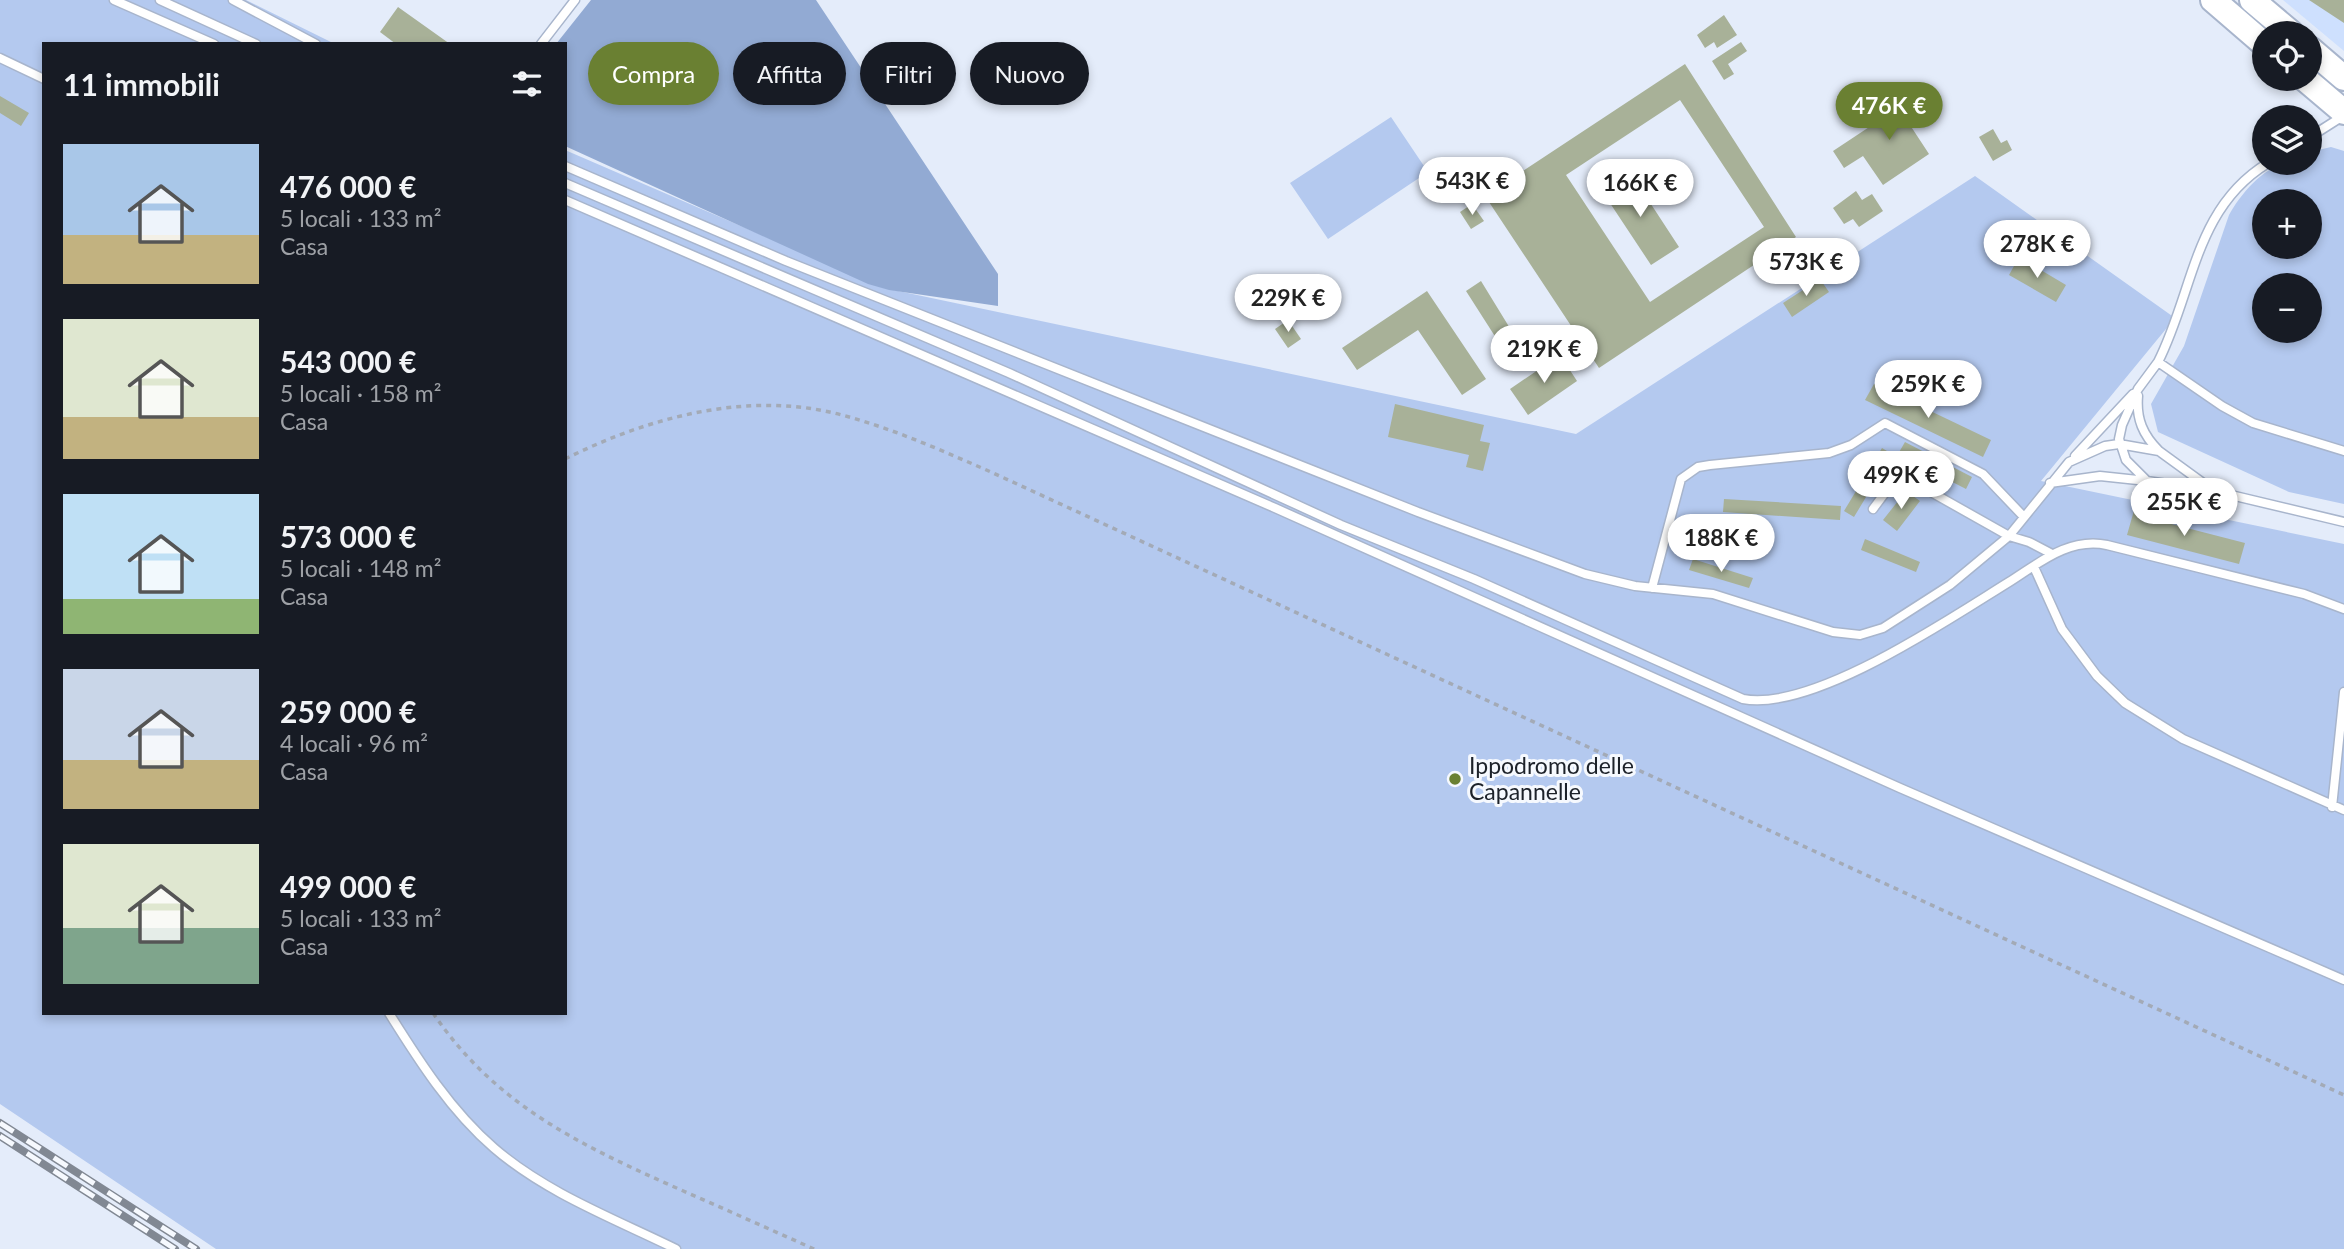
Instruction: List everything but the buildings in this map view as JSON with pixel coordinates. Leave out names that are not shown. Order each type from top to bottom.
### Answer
[{"type":"main road","points":[[2213,0],[2252,34]]},
{"type":"main road","points":[[2252,0],[2277,21]]},
{"type":"main road","points":[[2322,59],[2344,78]]},
{"type":"main road","points":[[2319,91],[2344,113]]},
{"type":"lane","points":[[114,0],[209,42]]},
{"type":"lane","points":[[160,0],[252,42]]},
{"type":"lane","points":[[233,0],[312,42]]},
{"type":"lane","points":[[543,42],[575,0]]},
{"type":"lane","points":[[0,58],[42,78]]},
{"type":"lane","points":[[2322,129],[2344,113]]},
{"type":"lane","points":[[567,167],[786,261],[1418,512],[1585,574],[1652,588],[1713,594],[1833,632],[1860,635],[1883,628],[1950,585],[2009,536],[2050,483],[2138,390],[2158,362],[2173,329],[2207,230],[2220,206],[2242,181],[2252,174]]},
{"type":"lane","points":[[567,184],[1009,373],[1341,525],[1474,579],[1743,699],[1778,699],[1836,680],[1883,657],[2052,554],[2073,546],[2101,544],[2313,597],[2344,609]]},
{"type":"lane","points":[[567,201],[1275,508],[1913,794],[2344,980]]},
{"type":"lane","points":[[2158,362],[2253,423],[2344,451]]},
{"type":"lane","points":[[2138,390],[2120,430],[2119,444],[2126,460],[2147,481]]},
{"type":"lane","points":[[2138,390],[2139,422],[2148,440],[2214,491]]},
{"type":"lane","points":[[1652,588],[1681,480],[1686,473],[1710,465],[1829,453],[1851,445],[1885,423],[1983,474],[2024,517]]},
{"type":"lane","points":[[2069,462],[2091,450],[2119,444],[2159,451]]},
{"type":"lane","points":[[1873,509],[1899,474],[2009,536],[2029,542],[2052,554]]},
{"type":"lane","points":[[2050,483],[2100,476],[2147,481],[2214,491],[2344,522]]},
{"type":"lane","points":[[2034,567],[2062,629],[2097,677],[2125,703],[2183,739],[2344,810]]},
{"type":"lane","points":[[2332,807],[2344,692]]},
{"type":"lane","points":[[390,1015],[443,1094],[494,1148],[548,1185],[676,1249]]},
{"type":"path","points":[[567,458],[640,427],[725,408],[791,407],[841,415],[874,425],[1004,478],[2344,1095]]},
{"type":"path","points":[[434,1015],[457,1046],[482,1072],[521,1106],[554,1128],[603,1155],[814,1249]]},
{"type":"shaded area","name":"Ippodromo delle Capannelle","points":[[0,0],[246,0],[331,42],[42,42],[42,1015],[567,1015],[567,151],[884,288],[1576,434],[1975,176],[2175,318],[2041,481],[2344,544],[2344,1249],[216,1249],[0,1104]]},
{"type":"shaded area","points":[[591,0],[816,0],[844,42],[733,42],[733,105],[846,105],[846,45],[860,66],[860,105],[886,105],[998,274],[998,306],[889,290],[868,284],[567,147],[567,42],[558,42]]},
{"type":"shaded area","points":[[2283,0],[2344,0],[2344,51],[2322,33],[2322,21],[2308,21]]},
{"type":"shaded area","points":[[1391,117],[1428,172],[1328,239],[1290,183]]},
{"type":"shaded area","points":[[2331,147],[2344,151],[2344,504],[2289,492],[2158,432],[2151,404],[2184,346],[2229,215],[2261,176],[2322,175],[2322,149]]},
{"type":"railway","points":[[0,1123],[196,1249]]},
{"type":"railway","points":[[0,1136],[175,1249]]},
{"type":"place","name":"Ippodromo delle Capannelle","points":[[1455,779]]}]
